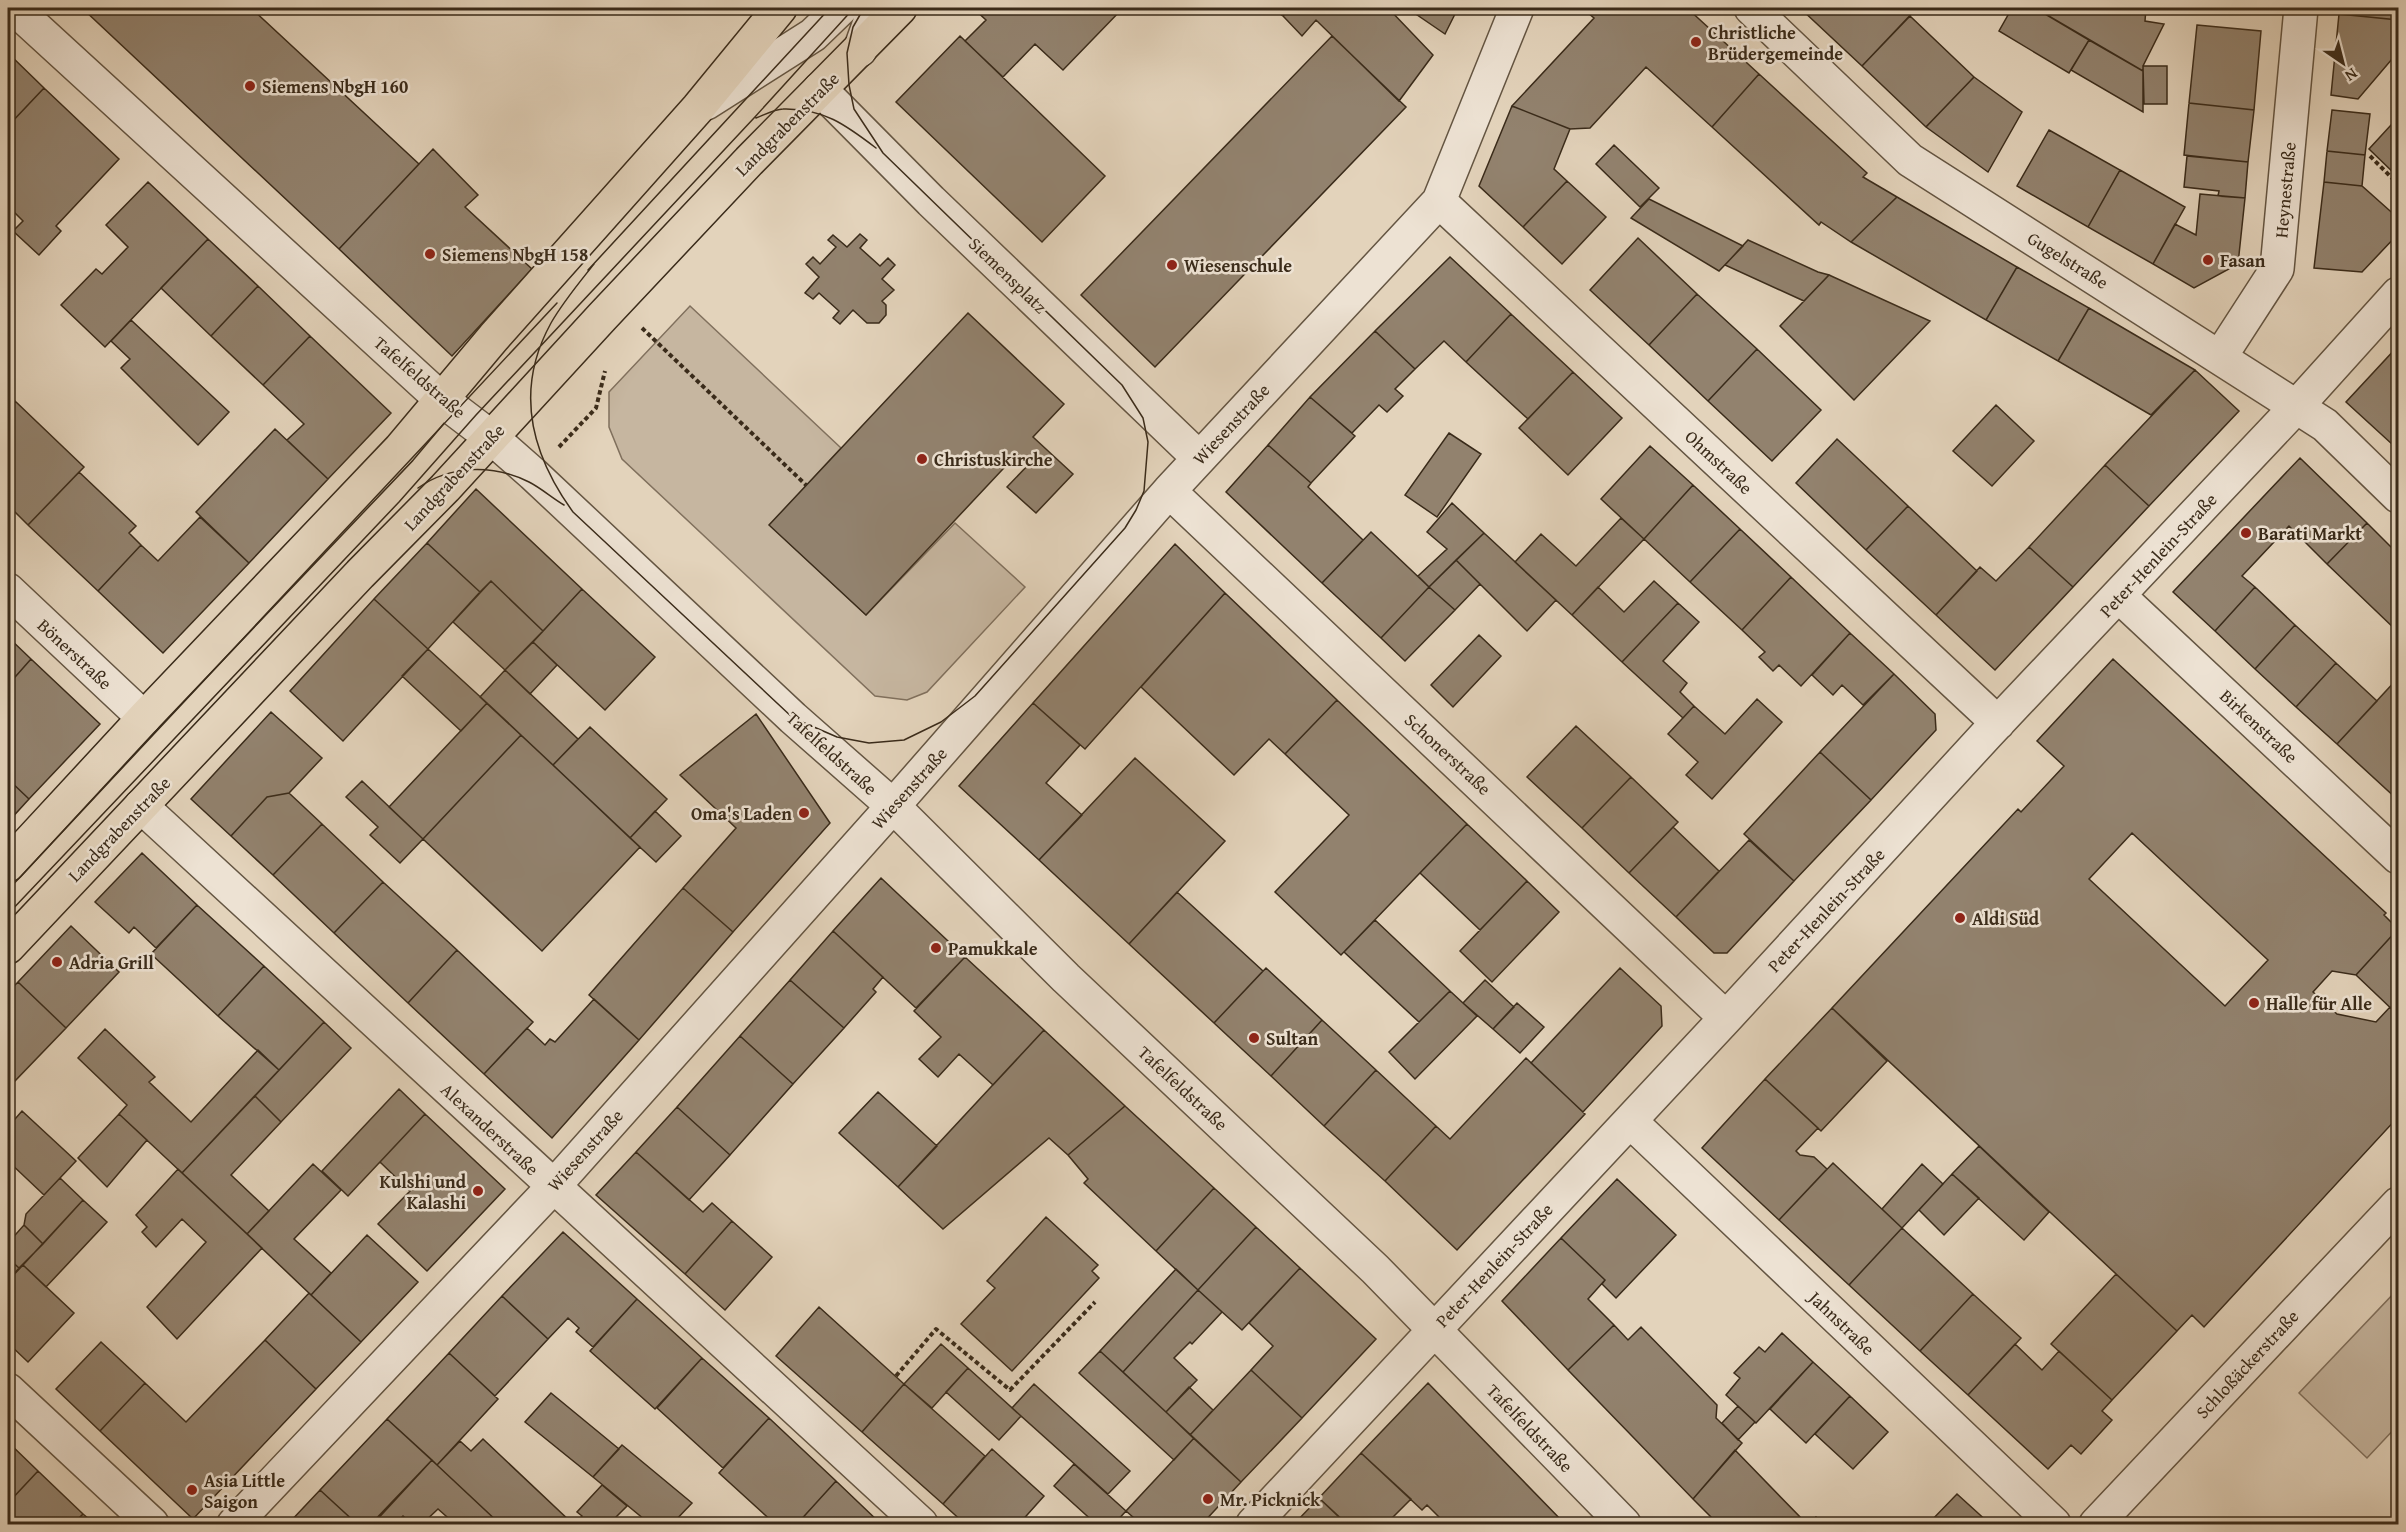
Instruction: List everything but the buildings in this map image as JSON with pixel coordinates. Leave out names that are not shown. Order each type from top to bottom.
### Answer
[{"type":"main road","points":[[8,866],[144,718],[385,465],[698,108],[780,8]]},
{"type":"main road","name":"Landgrabenstraße","points":[[8,947],[492,438],[757,152],[860,51],[900,8]]},
{"type":"street","name":"Tafelfeldstraße","points":[[14,8],[442,400],[492,438],[533,474],[793,718],[893,806],[1066,978],[1375,1269],[1624,1524]]},
{"type":"street","points":[[698,108],[813,35],[841,8]]},
{"type":"street","points":[[860,51],[875,8]]},
{"type":"street","name":"Wiesenstraße","points":[[234,1524],[553,1187],[893,806],[1198,458],[1439,201],[1516,8]]},
{"type":"street","name":"Gugelstraße","points":[[1751,8],[1910,160],[2325,425],[2398,496]]},
{"type":"street","name":"Heynestraße","points":[[2220,357],[2277,268],[2301,8]]},
{"type":"street","name":"Siemensplatz","points":[[820,89],[931,201],[1198,458]]},
{"type":"street","name":"Ohmstraße","points":[[1439,201],[1998,723]]},
{"type":"street","name":"Peter-Henlein-Straße","points":[[1252,1524],[1726,1018],[1998,723],[2297,406],[2398,294]]},
{"type":"street","name":"Schonerstraße","points":[[1169,491],[1726,1018]]},
{"type":"street","name":"Bönerstraße","points":[[8,590],[144,718]]},
{"type":"street","name":"Birkenstraße","points":[[2119,596],[2398,857]]},
{"type":"street","name":"Alexanderstraße","points":[[141,806],[921,1524]]},
{"type":"street","name":"Jahnstraße","points":[[1630,1121],[2054,1524]]},
{"type":"street","name":"Schloßäckerstraße","points":[[2096,1524],[2398,1204]]},
{"type":"street","points":[[8,1390],[152,1524]]},
{"type":"path","points":[[2370,156],[2398,184]]},
{"type":"path","points":[[615,303],[807,485]]},
{"type":"path","points":[[533,474],[596,408],[606,367]]},
{"type":"path","points":[[896,1376],[936,1329],[1010,1390],[1095,1302]]},
{"type":"shaded area","points":[[690,306],[841,448],[770,525],[866,615],[955,523],[1025,587],[927,692],[907,700],[875,696],[622,459],[609,427],[609,392]]},
{"type":"shaded area","points":[[2398,1289],[2398,1425],[2367,1458],[2299,1393]]},
{"type":"tram line","points":[[588,270],[830,8]]},
{"type":"tram line","points":[[8,914],[399,502],[476,415],[854,8]]},
{"type":"tram line","points":[[594,264],[551,323],[540,348],[533,373],[532,421],[538,444],[558,490],[573,512],[793,718],[837,737],[869,743],[904,740],[941,722],[975,696],[1125,528],[1144,491],[1148,442],[1143,418],[1122,385],[883,153],[854,109],[849,85],[847,53],[853,27],[864,8]]},
{"type":"tram line","points":[[756,118],[780,109],[810,111],[844,125],[876,148]]},
{"type":"tram line","points":[[8,890],[557,303]]},
{"type":"tram line","points":[[418,488],[430,480],[458,471],[486,470],[501,472],[529,482],[564,505]]},
{"type":"place","name":"Christliche Brüdergemeinde","points":[[1696,42]]},
{"type":"place","name":"Siemens NbgH 160","points":[[250,86]]},
{"type":"place","name":"Siemens NbgH 158","points":[[430,254]]},
{"type":"place","name":"Fasan","points":[[2208,260]]},
{"type":"place","name":"Wiesenschule","points":[[1172,265]]},
{"type":"place","name":"Christuskirche","points":[[922,459]]},
{"type":"place","name":"Barati Markt","points":[[2246,533]]},
{"type":"place","name":"Oma's Laden","points":[[804,813]]},
{"type":"place","name":"Aldi Süd","points":[[1960,918]]},
{"type":"place","name":"Pamukkale","points":[[936,948]]},
{"type":"place","name":"Adria Grill","points":[[57,962]]},
{"type":"place","name":"Halle für Alle","points":[[2254,1003]]},
{"type":"place","name":"Sultan","points":[[1254,1038]]},
{"type":"place","name":"Kulshi und Kalashi","points":[[478,1191]]},
{"type":"place","name":"Asia Little Saigon","points":[[192,1490]]},
{"type":"place","name":"Mr. Picknick","points":[[1208,1499]]}]
